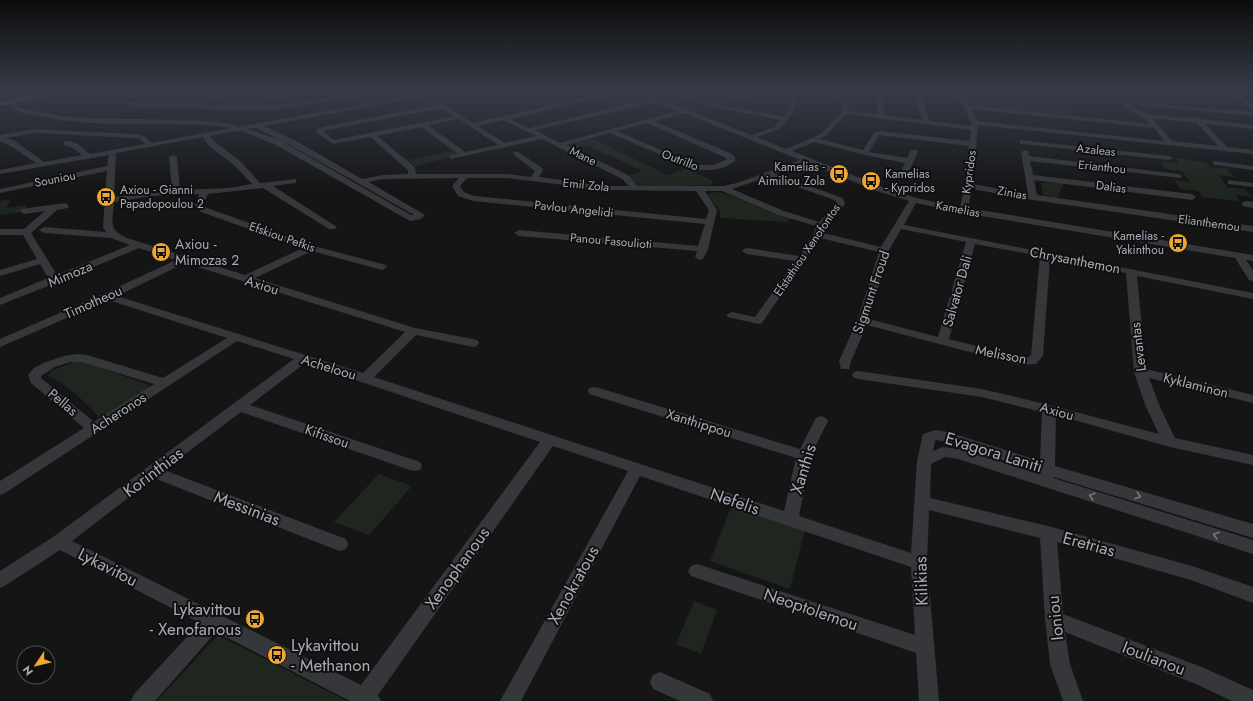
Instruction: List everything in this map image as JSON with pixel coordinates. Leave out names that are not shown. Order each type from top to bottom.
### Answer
[{"type":"street","points":[[118,123],[218,127],[226,131]]},
{"type":"street","points":[[193,123],[231,126],[238,129]]},
{"type":"street","points":[[0,172],[150,144],[276,123]]},
{"type":"street","points":[[267,132],[276,126],[287,123]]},
{"type":"street","points":[[356,123],[318,130],[333,142],[434,123]]},
{"type":"street","points":[[470,123],[503,146]]},
{"type":"street","points":[[474,125],[484,123]]},
{"type":"street","name":"Mane","points":[[513,123],[625,176],[632,183],[635,189]]},
{"type":"street","points":[[528,130],[559,123]]},
{"type":"street","points":[[559,145],[642,123]]},
{"type":"street","name":"Outrillo","points":[[610,132],[694,167],[703,169],[713,168],[729,162],[732,159],[727,155],[652,123]]},
{"type":"street","name":"Kamelias","points":[[714,123],[880,189],[914,200],[963,210],[1253,258]]},
{"type":"street","points":[[752,137],[777,128],[781,123]]},
{"type":"street","points":[[787,151],[823,136],[835,123]]},
{"type":"street","points":[[936,123],[974,126],[1019,127],[1253,152]]},
{"type":"street","points":[[1122,123],[1155,126]]},
{"type":"street","points":[[1152,123],[1170,143]]},
{"type":"street","points":[[1201,123],[1226,149]]},
{"type":"street","points":[[1223,123],[1253,127]]},
{"type":"street","points":[[423,125],[463,154]]},
{"type":"street","points":[[246,131],[277,142],[410,218],[421,215],[315,155],[267,132],[258,126]]},
{"type":"street","name":"Kypridos","points":[[963,210],[968,186],[974,126]]},
{"type":"street","name":"Zinias","points":[[968,186],[1033,197],[1019,127]]},
{"type":"street","points":[[0,138],[35,131],[134,136],[142,137],[150,144]]},
{"type":"street","points":[[865,153],[876,134],[879,133],[973,144]]},
{"type":"street","points":[[205,135],[212,144],[237,163],[261,185],[332,227]]},
{"type":"street","points":[[372,135],[412,168],[412,176]]},
{"type":"street","points":[[453,157],[542,137]]},
{"type":"street","points":[[0,138],[12,143],[42,164]]},
{"type":"street","points":[[816,140],[865,153],[909,161]]},
{"type":"street","name":"Azaleas","points":[[1023,142],[1169,158]]},
{"type":"street","points":[[67,143],[76,146],[88,156]]},
{"type":"street","points":[[113,151],[110,168],[108,227],[113,235]]},
{"type":"street","points":[[902,178],[914,152]]},
{"type":"street","points":[[517,153],[539,170],[533,180]]},
{"type":"street","points":[[305,158],[315,155]]},
{"type":"street","points":[[173,157],[176,192]]},
{"type":"street","name":"Erianthou","points":[[1026,158],[1178,176]]},
{"type":"street","name":"Emil Zola","points":[[362,181],[383,177],[412,176],[508,176],[604,188],[723,188],[739,185],[807,160]]},
{"type":"street","points":[[1216,163],[1253,168]]},
{"type":"street","name":"Souniou","points":[[0,191],[110,168]]},
{"type":"street","name":"Efstathiou Xenofontos","points":[[732,315],[758,321],[819,230],[841,204],[840,200],[767,174]]},
{"type":"street","name":"Pavlou Angelidi","points":[[465,176],[456,186],[461,194],[472,198],[710,222]]},
{"type":"street","name":"Dalias","points":[[1030,177],[1192,197]]},
{"type":"street","points":[[110,200],[176,192],[204,192],[293,181]]},
{"type":"street","points":[[1231,182],[1253,185]]},
{"type":"street","points":[[29,184],[33,193]]},
{"type":"street","points":[[723,188],[819,230],[884,250]]},
{"type":"street","points":[[699,189],[712,210],[710,222]]},
{"type":"street","name":"Efskiou Pefkis","points":[[204,192],[199,205],[204,210],[311,248],[382,267]]},
{"type":"street","name":"Elianthemou","points":[[1033,197],[1253,229]]},
{"type":"street","name":"Sigmunt Froud","points":[[845,366],[845,361],[864,321],[884,250],[897,226],[914,200]]},
{"type":"street","points":[[0,232],[26,232],[60,206],[24,210]]},
{"type":"street","name":"Panou Fasoulioti","points":[[519,233],[702,253],[710,222]]},
{"type":"street","name":"Chrysanthemon","points":[[897,226],[1253,296]]},
{"type":"street","name":"Axiou","points":[[44,230],[113,235],[124,240],[244,279],[413,331],[472,343]]},
{"type":"street","points":[[26,232],[55,280]]},
{"type":"street","name":"Salvator Dali","points":[[942,342],[971,240]]},
{"type":"street","name":"Mimoza","points":[[0,302],[140,244]]},
{"type":"street","points":[[244,279],[311,248]]},
{"type":"street","points":[[747,252],[801,259]]},
{"type":"street","name":"Melisson","points":[[864,321],[1019,361],[1032,361],[1037,356],[1045,254]]},
{"type":"street","points":[[1239,256],[1253,278]]},
{"type":"street","name":"Timotheou","points":[[0,343],[107,296],[185,259]]},
{"type":"street","points":[[0,273],[43,260]]},
{"type":"street","name":"Levantas","points":[[1130,271],[1140,372],[1153,407],[1170,442]]},
{"type":"street","name":"Acheloou","points":[[107,296],[365,378],[550,439]]},
{"type":"street","points":[[365,378],[413,331]]},
{"type":"street","name":"Acheronos","points":[[0,489],[236,337]]},
{"type":"street","name":"Pellas","points":[[94,428],[35,380],[34,375],[40,370],[75,357],[83,358],[164,383]]},
{"type":"street","name":"Korinthias","points":[[0,580],[60,542],[302,359]]},
{"type":"street","name":"Kyklaminon","points":[[1140,372],[1253,399]]},
{"type":"street","name":"Axiou","points":[[858,375],[982,393],[1049,409],[1170,442],[1253,460]]},
{"type":"street","name":"Xanthippou","points":[[594,391],[804,455]]},
{"type":"street","name":"Kifissou","points":[[239,406],[415,466]]},
{"type":"street","points":[[1047,475],[1049,409]]},
{"type":"street","name":"Xanthis","points":[[790,520],[804,455],[821,421]]},
{"type":"street","name":"Nefelis","points":[[550,439],[919,563]]},
{"type":"street","name":"Xenophanous","points":[[367,699],[550,439]]},
{"type":"street","name":"Evagora Laniti","points":[[924,461],[938,453],[950,452],[1047,475],[1253,531]]},
{"type":"street","name":"Kilikias","points":[[924,461],[919,563],[929,701]]},
{"type":"street","name":"Xenokratous","points":[[510,701],[637,468]]},
{"type":"street","name":"Messinias","points":[[153,472],[340,544]]},
{"type":"street","name":"Evagora Laniti","points":[[1047,475],[1253,547]]},
{"type":"street","name":"Eretrias","points":[[922,502],[1048,533],[1192,573],[1253,595]]},
{"type":"street","name":"Ioniou","points":[[1048,533],[1054,619],[1060,664],[1073,701]]},
{"type":"street","name":"Lykavitou","points":[[60,542],[367,699]]},
{"type":"street","name":"Neoptolemou","points":[[697,571],[925,647]]},
{"type":"street","name":"Ioulianou","points":[[1054,619],[1204,678],[1253,700]]},
{"type":"street","points":[[141,701],[214,622]]},
{"type":"street","points":[[660,682],[703,701]]},
{"type":"shaded area","points":[[590,138],[668,175],[686,169],[713,181],[712,185],[641,187],[628,176],[642,171],[587,145],[573,149],[567,146],[569,144]]},
{"type":"shaded area","points":[[453,151],[456,153],[447,158],[416,166],[408,160]]},
{"type":"shaded area","points":[[1176,158],[1205,162],[1210,167],[1227,169],[1234,177],[1218,175],[1227,187],[1245,189],[1252,197],[1235,195],[1240,201],[1202,197],[1198,191],[1180,189],[1174,180],[1190,182],[1189,180],[1182,171],[1165,169],[1160,161],[1178,163]]},
{"type":"shaded area","points":[[1041,182],[1064,183],[1057,198],[1043,195]]},
{"type":"shaded area","points":[[718,192],[790,219],[786,222],[720,218],[720,211],[708,196],[710,193]]},
{"type":"shaded area","points":[[11,199],[6,208],[28,205],[22,212],[0,215],[0,201]]},
{"type":"shaded area","points":[[79,360],[149,385],[150,388],[105,416],[99,417],[82,399],[48,376],[51,371]]},
{"type":"shaded area","points":[[379,474],[412,486],[369,535],[334,522]]},
{"type":"shaded area","points":[[731,507],[805,530],[790,589],[710,561]]},
{"type":"shaded area","points":[[694,601],[717,610],[701,654],[676,644]]},
{"type":"shaded area","points":[[218,635],[347,701],[157,701]]},
{"type":"place","name":"Kamelias - Aimiliou Zola","points":[[839,174]]},
{"type":"place","name":"Kamelias - Kypridos","points":[[871,181]]},
{"type":"place","name":"Axiou - Gianni Papadopoulou 2","points":[[106,197]]},
{"type":"place","name":"Kamelias - Yakinthou","points":[[1178,243]]},
{"type":"place","name":"Axiou - Mimozas 2","points":[[161,252]]},
{"type":"place","name":"Lykavittou - Xenofanous","points":[[255,619]]},
{"type":"place","name":"Lykavittou - Methanon","points":[[277,655]]}]
